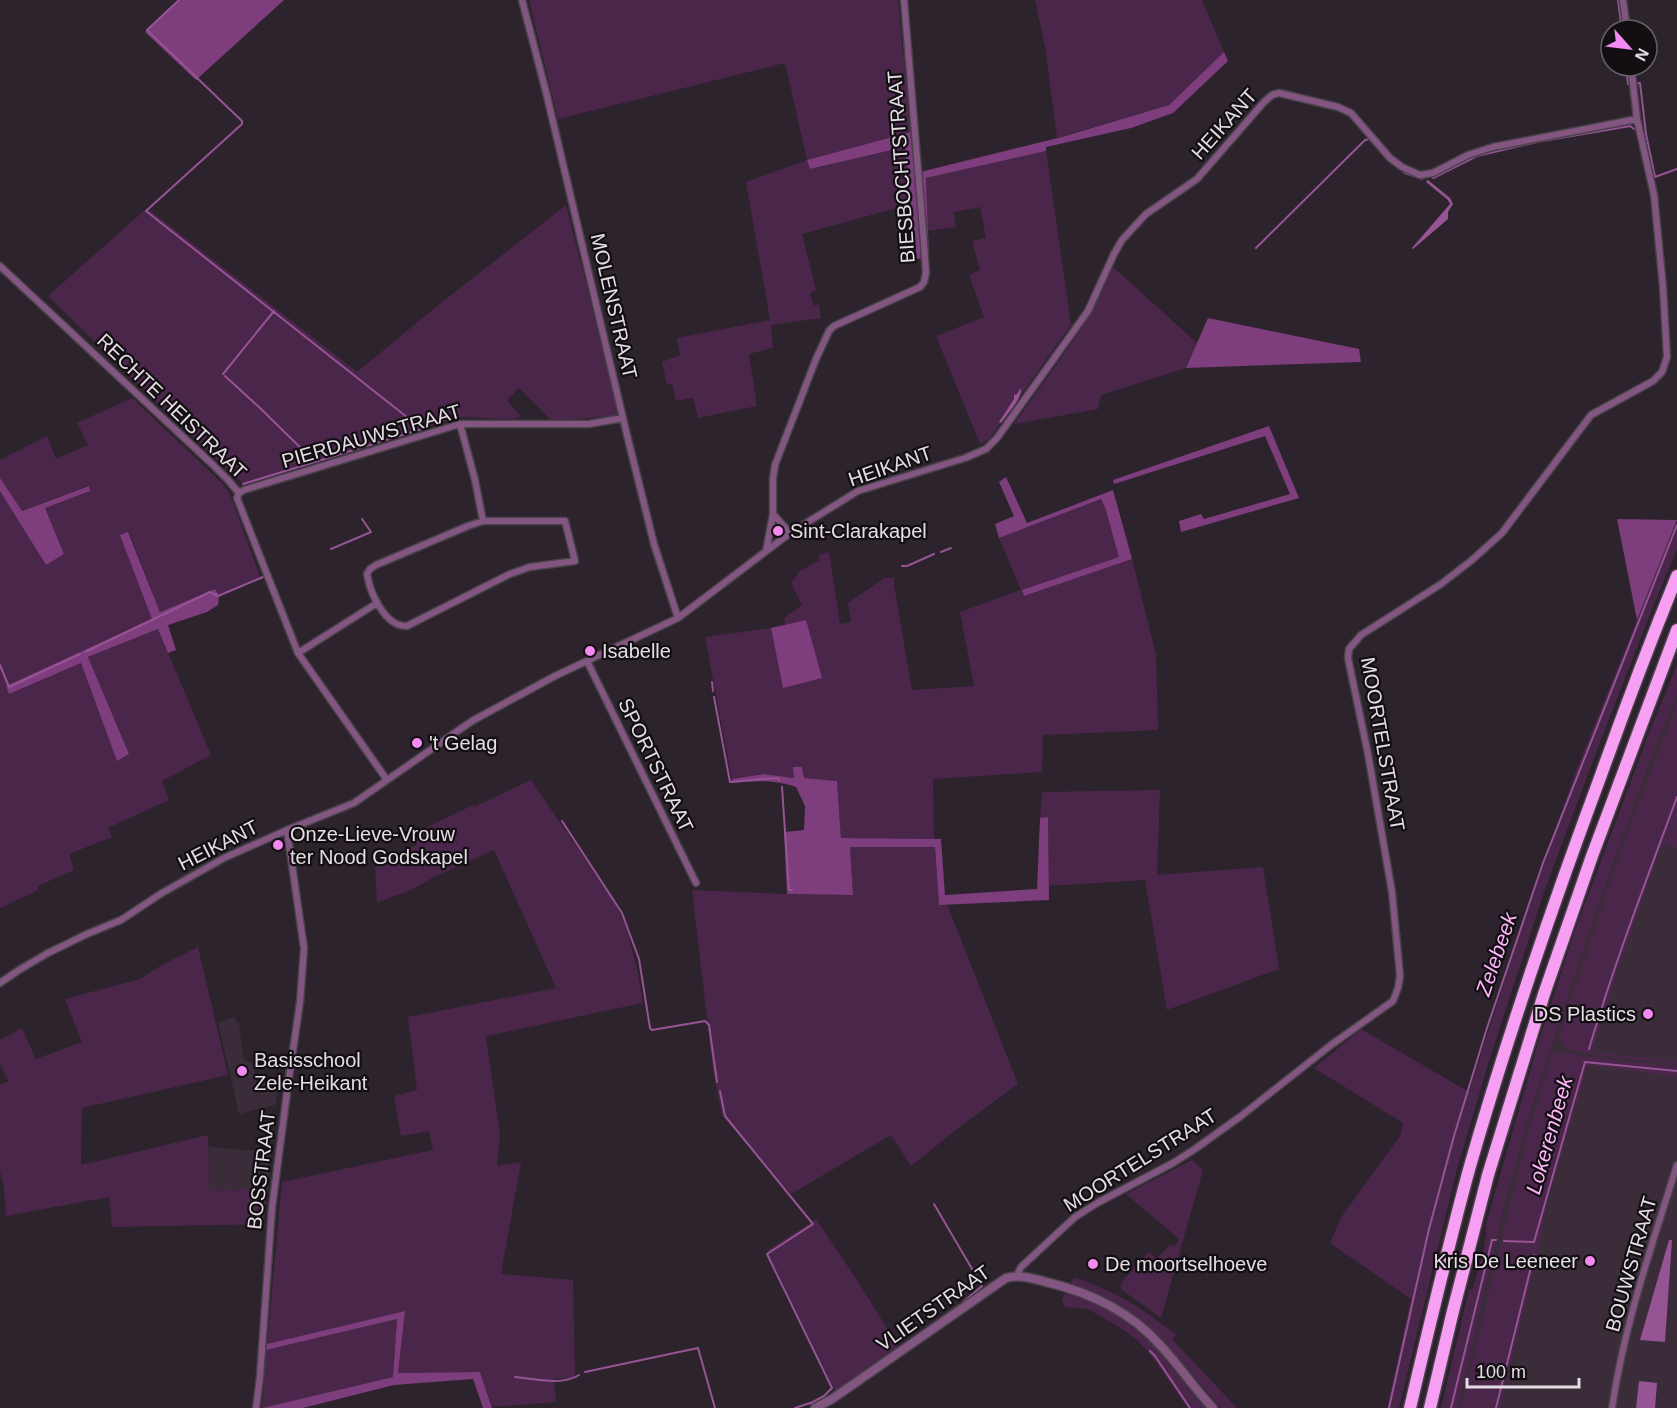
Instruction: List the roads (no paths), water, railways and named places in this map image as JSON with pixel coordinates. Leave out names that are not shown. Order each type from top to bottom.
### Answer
[{"type":"highway","points":[[1410,1408],[1470,1169],[1525,988],[1649,643],[1677,576]]},
{"type":"highway","points":[[1430,1408],[1488,1175],[1540,1005],[1592,856],[1677,630]]},
{"type":"street","name":"MOLENSTRAAT","points":[[522,0],[549,103],[654,544],[678,618]]},
{"type":"street","name":"BIESBOCHTSTRAAT","points":[[766,551],[773,514],[775,465],[798,401],[829,332],[834,326],[906,294],[920,287],[924,282],[926,273],[924,243],[904,0]]},
{"type":"street","points":[[1623,0],[1625,18]]},
{"type":"street","name":"MOORTELSTRAAT","points":[[1017,1275],[1021,1267],[1076,1217],[1195,1149],[1331,1045],[1393,1001],[1400,976],[1392,892],[1368,754],[1348,658],[1349,649],[1361,635],[1442,584],[1502,534],[1591,415],[1653,381],[1662,372],[1667,357],[1661,264],[1654,195],[1637,120],[1632,78]]},
{"type":"street","name":"HEIKANT","points":[[0,983],[48,954],[121,920],[162,893],[224,858],[354,803],[472,721],[519,694],[678,618],[790,533],[858,491],[965,458],[986,449],[1004,429],[1088,311],[1113,254],[1122,240],[1146,214],[1197,179],[1272,94],[1280,93],[1319,101],[1338,106],[1351,113],[1390,158],[1402,167],[1420,175],[1433,173],[1468,155],[1493,147],[1637,120]]},
{"type":"street","name":"RECHTE HEISTRAAT","points":[[0,266],[212,464],[239,493],[237,498],[298,653],[387,780]]},
{"type":"street","name":"PIERDAUWSTRAAT","points":[[239,493],[460,424],[589,424],[623,418]]},
{"type":"street","points":[[460,424],[479,496],[483,521]]},
{"type":"street","points":[[773,514],[790,533]]},
{"type":"street","points":[[483,521],[565,521],[575,561],[530,567],[510,574],[407,626],[399,626],[390,620],[377,603],[369,586],[367,574],[370,569],[483,521]]},
{"type":"street","points":[[298,653],[377,603]]},
{"type":"street","name":"SPORTSTRAAT","points":[[587,661],[696,883]]},
{"type":"street","name":"BOSSTRAAT","points":[[256,1408],[272,1208],[300,1002],[304,948],[287,830]]},
{"type":"street","name":"BOUWSTRAAT","points":[[1612,1408],[1621,1357],[1643,1272],[1677,1166]]},
{"type":"street","name":"VLIETSTRAAT","points":[[815,1408],[832,1399],[1006,1278],[1017,1275],[1081,1292],[1132,1319],[1159,1343],[1213,1408]]},
{"type":"waterway","points":[[179,0],[147,30],[242,121],[242,124],[146,211],[422,429],[243,484]]},
{"type":"waterway","points":[[1618,0],[1620,18]]},
{"type":"waterway","points":[[1627,78],[1628,84],[1640,83],[1646,134],[1655,177],[1677,169]]},
{"type":"waterway","points":[[1433,178],[1477,156],[1537,142],[1630,126],[1634,129]]},
{"type":"waterway","points":[[1256,248],[1365,140],[1370,139]]},
{"type":"waterway","points":[[1400,169],[1422,179]]},
{"type":"waterway","points":[[223,374],[274,311]]},
{"type":"waterway","points":[[225,376],[314,461]]},
{"type":"waterway","points":[[331,549],[371,532],[362,519]]},
{"type":"waterway","name":"Zelebeek","points":[[1389,1408],[1429,1229],[1487,1028],[1543,863],[1677,525]]},
{"type":"waterway","points":[[941,552],[951,548]]},
{"type":"waterway","points":[[902,566],[934,554]]},
{"type":"waterway","points":[[85,652],[210,592],[218,596],[263,577]]},
{"type":"waterway","points":[[0,665],[9,687],[80,654]]},
{"type":"waterway","points":[[712,682],[713,691]]},
{"type":"waterway","points":[[714,697],[730,782],[777,778],[779,780]]},
{"type":"waterway","points":[[782,787],[789,890],[792,890]]},
{"type":"waterway","points":[[1589,1049],[1620,954],[1677,797]]},
{"type":"waterway","points":[[562,821],[622,913],[639,959],[650,1028],[652,1030],[705,1021],[709,1025],[717,1082]]},
{"type":"waterway","name":"Lokerenbeek","points":[[1504,1241],[1534,1242],[1585,1062],[1677,1071]]},
{"type":"waterway","points":[[720,1091],[725,1116],[813,1224],[767,1254],[832,1388],[824,1396],[811,1403],[812,1405]]},
{"type":"waterway","points":[[934,1204],[982,1286],[963,1302]]},
{"type":"waterway","name":"Lokerenbeek","points":[[1451,1408],[1492,1240],[1496,1240]]},
{"type":"waterway","points":[[1496,1408],[1534,1255]]},
{"type":"waterway","points":[[928,1327],[959,1305]]},
{"type":"waterway","points":[[585,1372],[698,1348],[715,1408]]},
{"type":"waterway","points":[[1150,1351],[1190,1408]]},
{"type":"waterway","points":[[515,1377],[557,1381],[579,1375]]},
{"type":"waterway","points":[[795,1408],[810,1403]]},
{"type":"place","name":"Sint-Clarakapel","points":[[778,531]]},
{"type":"place","name":"Isabelle","points":[[590,651]]},
{"type":"place","name":"'t Gelag","points":[[417,743]]},
{"type":"place","name":"Onze-Lieve-Vrouw ter Nood Godskapel","points":[[278,845]]},
{"type":"place","name":"DS Plastics","points":[[1648,1014]]},
{"type":"place","name":"Basisschool Zele-Heikant","points":[[242,1071]]},
{"type":"place","name":"Kris De Leeneer","points":[[1590,1261]]},
{"type":"place","name":"De moortselhoeve","points":[[1093,1264]]}]
